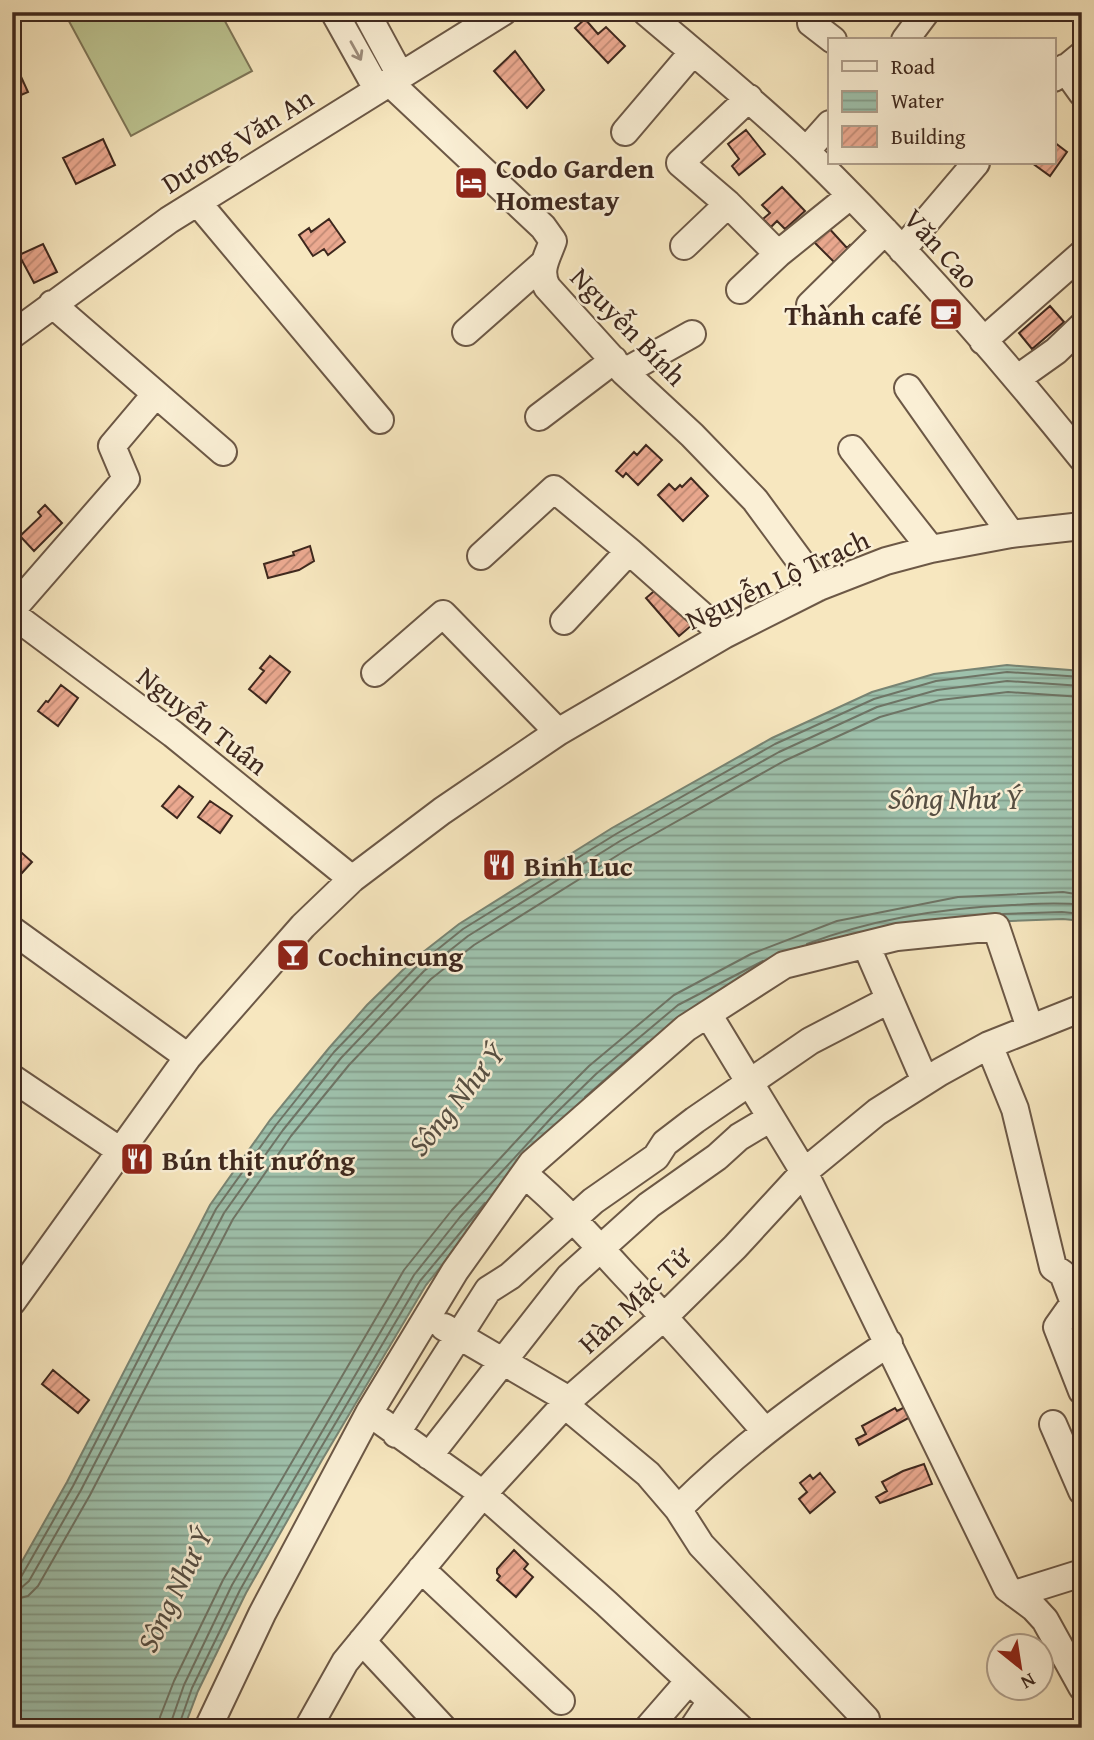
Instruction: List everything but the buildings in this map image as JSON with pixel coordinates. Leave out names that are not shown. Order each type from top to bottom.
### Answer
[{"type":"street","points":[[334,12],[389,82]]},
{"type":"street","points":[[366,12],[389,82]]},
{"type":"street","name":"Dương Văn An","points":[[12,335],[169,220],[503,12]]},
{"type":"street","name":"Văn Cao","points":[[646,12],[749,98],[850,195],[1017,378],[1082,458]]},
{"type":"street","points":[[906,38],[926,12]]},
{"type":"street","points":[[811,23],[830,38]]},
{"type":"street","points":[[625,132],[693,52]]},
{"type":"street","points":[[1067,67],[1082,93]]},
{"type":"street","name":"Nguyễn Bính","points":[[389,82],[543,226],[553,242],[543,264],[543,280],[547,287],[619,366],[755,500],[819,587]]},
{"type":"street","points":[[749,98],[680,163],[728,204],[778,254]]},
{"type":"street","points":[[806,151],[828,126]]},
{"type":"street","points":[[810,305],[893,241],[975,164]]},
{"type":"street","points":[[740,289],[850,195]]},
{"type":"street","points":[[198,202],[380,420]]},
{"type":"street","points":[[684,246],[728,204]]},
{"type":"street","points":[[984,341],[1082,254]]},
{"type":"street","points":[[466,332],[543,264]]},
{"type":"street","points":[[52,304],[223,452]]},
{"type":"street","points":[[1017,378],[1056,351],[1082,327]]},
{"type":"street","points":[[539,417],[619,366],[692,334]]},
{"type":"street","points":[[908,388],[1011,534]]},
{"type":"street","points":[[12,612],[126,479],[112,446],[155,395]]},
{"type":"street","points":[[852,449],[931,549]]},
{"type":"street","points":[[481,556],[554,489],[724,635]]},
{"type":"street","name":"Nguyễn Lộ Trạch","points":[[12,1302],[188,1057],[303,926],[352,878],[442,811],[558,732],[724,635],[819,587],[886,561],[931,549],[1011,534],[1082,527]]},
{"type":"street","points":[[564,621],[629,551]]},
{"type":"street","name":"Nguyễn Tuân","points":[[12,612],[173,734],[352,878]]},
{"type":"street","points":[[375,673],[443,614],[558,732]]},
{"type":"street","points":[[208,1728],[262,1614],[369,1413],[455,1271],[532,1163],[687,1028],[784,965],[897,937],[996,927],[1030,1028]]},
{"type":"street","points":[[12,930],[188,1057]]},
{"type":"street","points":[[866,945],[925,1082]]},
{"type":"street","points":[[396,1433],[488,1290],[510,1276],[572,1219],[628,1175],[656,1157],[665,1143],[810,1041],[889,1000]]},
{"type":"street","name":"Hàn Mặc Tử","points":[[308,1728],[345,1662],[483,1494],[567,1403],[664,1317],[735,1247],[804,1172],[877,1112],[925,1082],[989,1045],[1082,1007]]},
{"type":"street","points":[[708,1014],[804,1172],[1007,1588],[1045,1620],[1082,1687]]},
{"type":"street","points":[[989,1045],[1015,1109],[1053,1267],[1063,1274],[1074,1303],[1057,1327],[1082,1391]]},
{"type":"street","points":[[12,1077],[119,1150]]},
{"type":"street","points":[[429,1456],[569,1277],[649,1205],[706,1165],[739,1137],[771,1118]]},
{"type":"street","points":[[524,1174],[556,1201],[765,1431]]},
{"type":"street","points":[[428,1318],[567,1403],[648,1474],[678,1509],[701,1545],[866,1719],[859,1728]]},
{"type":"street","points":[[678,1509],[713,1474],[765,1431],[889,1343]]},
{"type":"street","points":[[369,1413],[483,1494],[606,1603],[740,1728]]},
{"type":"street","points":[[1053,1424],[1075,1453],[1082,1491]]},
{"type":"street","points":[[421,1569],[561,1701]]},
{"type":"street","points":[[1015,1594],[1082,1573]]},
{"type":"street","points":[[362,1641],[443,1728]]},
{"type":"street","points":[[648,1728],[688,1682]]},
{"type":"street","points":[[693,1728],[711,1701]]},
{"type":"shaded area","points":[[64,12],[220,12],[252,71],[131,136]]},
{"type":"water","name":"Sông Như Ý","points":[[1007,665],[1082,671],[1082,921],[1063,919],[960,923],[762,978],[472,1228],[426,1285],[246,1593],[198,1691],[184,1728],[12,1728],[12,1579],[67,1482],[210,1205],[270,1120],[367,1005],[413,960],[459,924],[612,828],[772,738],[872,692],[934,674]]},
{"type":"place","name":"Codo Garden Homestay","points":[[471,183]]},
{"type":"place","name":"Thành café","points":[[946,314]]},
{"type":"place","name":"Binh Luc","points":[[499,865]]},
{"type":"place","name":"Cochincung","points":[[293,955]]},
{"type":"place","name":"Bún thịt nướng","points":[[137,1159]]}]
